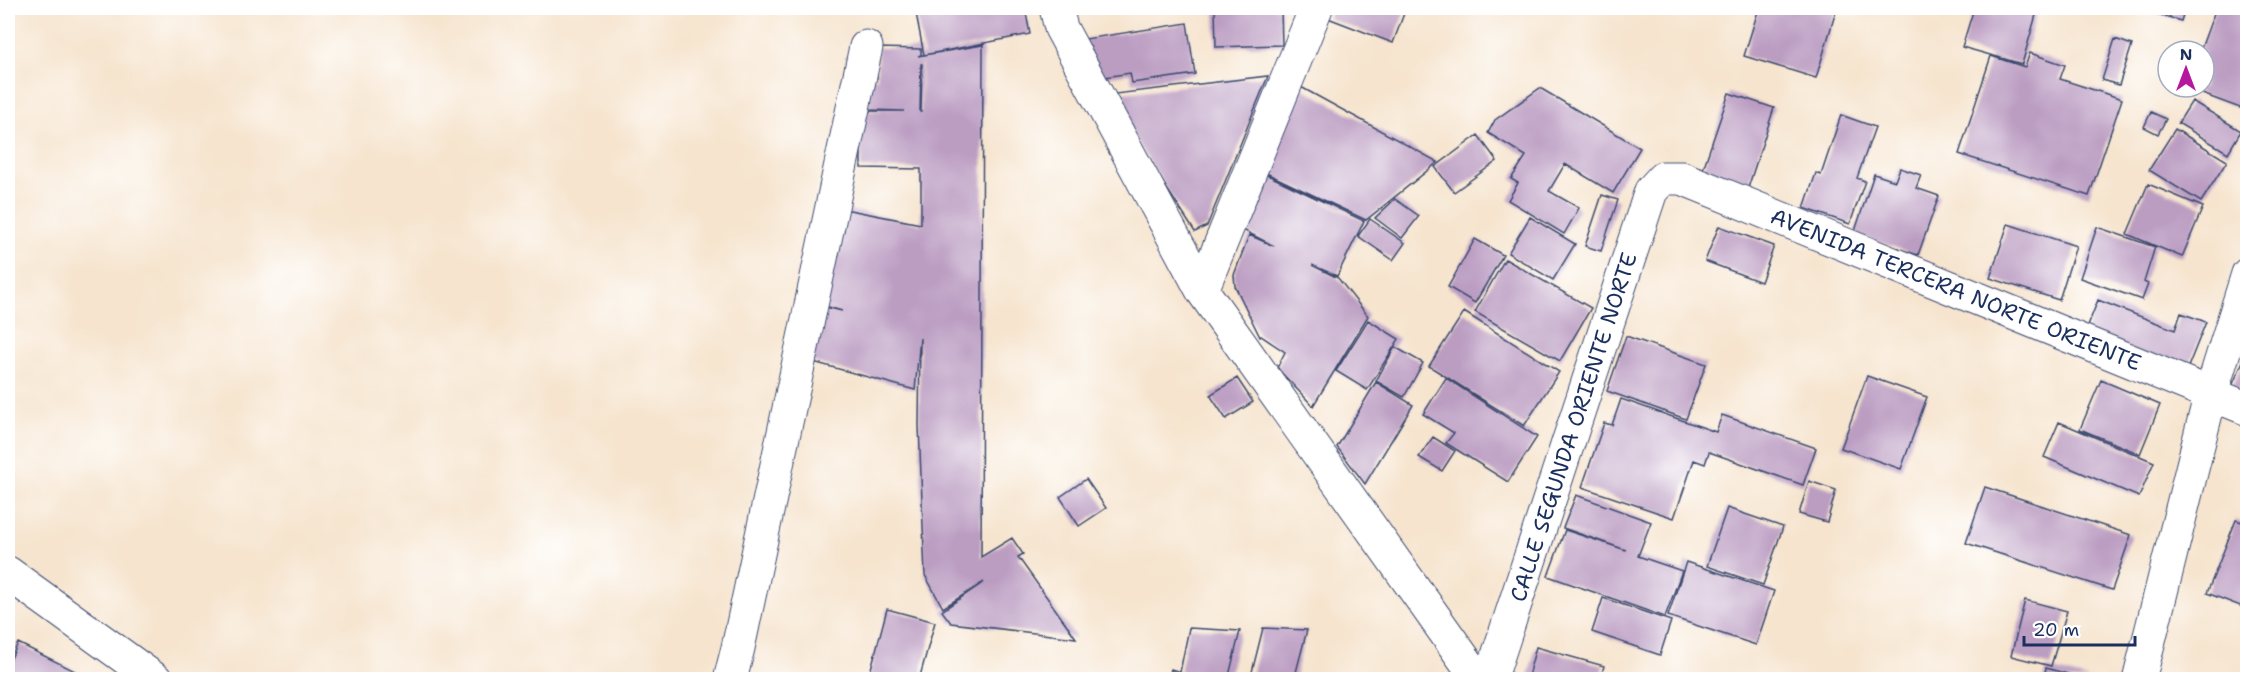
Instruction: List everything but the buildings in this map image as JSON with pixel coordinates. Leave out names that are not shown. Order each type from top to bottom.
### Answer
[{"type":"street","points":[[1056,8],[1061,28],[1202,290],[1479,680]]},
{"type":"street","points":[[1202,290],[1316,8]]},
{"type":"street","points":[[729,680],[738,648],[866,46]]},
{"type":"street","name":"AVENIDA TERCERA NORTE ORIENTE","points":[[1663,178],[1682,178],[2211,393],[2247,410]]},
{"type":"street","name":"CALLE SEGUNDA ORIENTE NORTE","points":[[1490,680],[1651,191],[1663,178]]},
{"type":"street","points":[[2139,680],[2211,393],[2247,274]]},
{"type":"street","points":[[8,573],[156,680]]}]
